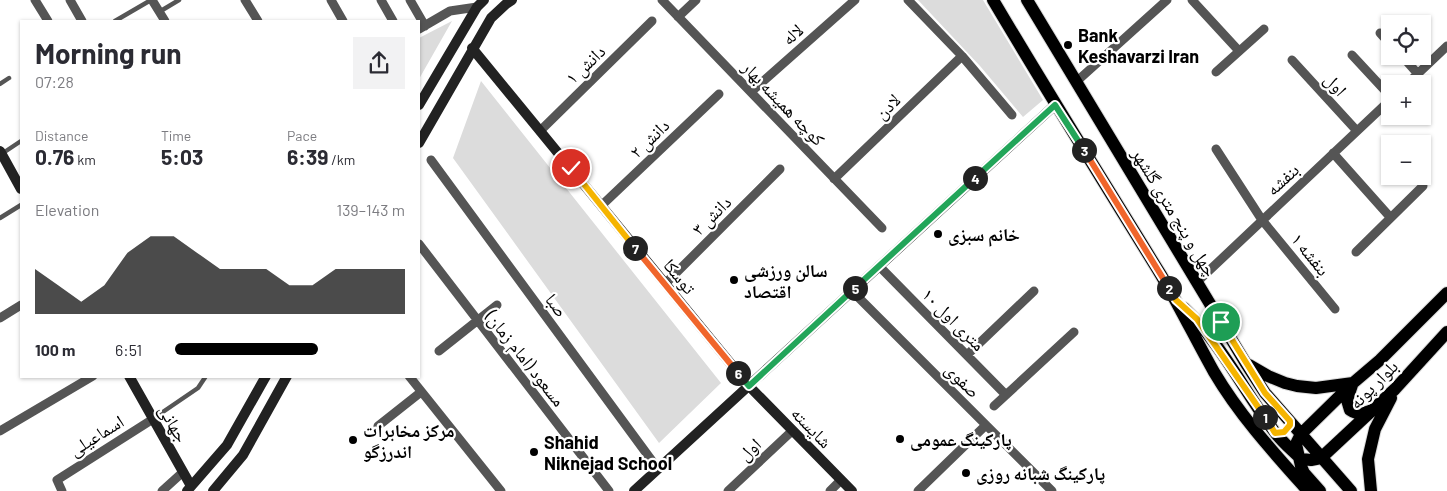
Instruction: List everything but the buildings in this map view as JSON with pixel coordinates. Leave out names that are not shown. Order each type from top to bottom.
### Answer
[{"type":"main road","points":[[993,0],[1055,105],[1176,300],[1214,372],[1238,409],[1308,491]]},
{"type":"main road","name":"چهل و پنج متری گلشهر","points":[[1027,0],[1265,393],[1351,491]]},
{"type":"main road","name":"بلوار پونه","points":[[1301,434],[1353,383],[1380,360],[1447,292]]},
{"type":"main road","points":[[1176,300],[1197,319],[1275,433],[1300,459],[1311,460],[1321,458]]},
{"type":"main road","name":"بلوار پونه","points":[[1321,458],[1395,389],[1447,332]]},
{"type":"main road","name":"بلوار پونه","points":[[1245,362],[1268,376],[1297,386],[1316,388],[1353,383]]},
{"type":"main road","points":[[1353,383],[1347,400],[1350,410],[1355,414],[1363,414],[1373,410]]},
{"type":"main road","points":[[1371,491],[1368,459],[1373,436],[1375,428],[1395,389]]},
{"type":"main road","points":[[1275,433],[1284,432],[1290,421]]},
{"type":"main road","points":[[1301,434],[1296,444],[1304,473],[1321,491],[1337,476]]},
{"type":"street","points":[[35,0],[47,20]]},
{"type":"street","points":[[70,0],[81,20]]},
{"type":"street","points":[[152,0],[163,20]]},
{"type":"street","points":[[245,0],[257,20]]},
{"type":"street","points":[[331,0],[342,20]]},
{"type":"street","points":[[381,0],[392,20]]},
{"type":"street","points":[[410,0],[419,20]]},
{"type":"street","points":[[420,141],[490,18],[512,0]]},
{"type":"street","name":"کوچه همیشه بهار","points":[[662,0],[882,228]]},
{"type":"street","points":[[678,17],[696,0]]},
{"type":"street","name":"لاله","points":[[751,92],[855,0]]},
{"type":"street","points":[[908,0],[962,56],[1012,115]]},
{"type":"street","points":[[1076,82],[1166,0]]},
{"type":"street","points":[[1192,0],[1239,51]]},
{"type":"street","points":[[422,27],[450,12],[480,3]]},
{"type":"street","points":[[420,104],[480,3]]},
{"type":"street","name":"دانش ۱","points":[[540,131],[652,21]]},
{"type":"street","points":[[1216,72],[1264,29]]},
{"type":"street","points":[[1410,65],[1418,74],[1447,46]]},
{"type":"street","name":"توسکا","points":[[472,48],[749,386]]},
{"type":"street","points":[[1352,55],[1381,86]]},
{"type":"street","name":"لادن","points":[[834,179],[962,56]]},
{"type":"street","name":"اول","points":[[1292,60],[1357,131]]},
{"type":"street","name":"دانش ۲","points":[[601,206],[719,94]]},
{"type":"street","points":[[634,491],[1055,105]]},
{"type":"street","name":"بنفشه","points":[[1197,282],[1381,108]]},
{"type":"street","name":"بنفشه ۱","points":[[1216,148],[1262,220],[1335,308]]},
{"type":"street","points":[[1,153],[20,187]]},
{"type":"street","points":[[1333,153],[1390,217]]},
{"type":"street","name":"صبا","points":[[431,160],[658,469]]},
{"type":"street","name":"دانش ۳","points":[[665,284],[780,169]]},
{"type":"street","points":[[1356,252],[1423,186]]},
{"type":"street","name":"مسعود (امام زمان)","points":[[420,245],[477,322],[609,491]]},
{"type":"street","name":"۱۰ متری اول","points":[[879,266],[1006,395]]},
{"type":"street","name":"صفوی","points":[[852,291],[1052,491]]},
{"type":"street","points":[[967,355],[1034,291]]},
{"type":"street","points":[[439,351],[497,305]]},
{"type":"street","points":[[0,318],[20,307]]},
{"type":"street","points":[[994,406],[1074,332]]},
{"type":"street","points":[[0,431],[90,378]]},
{"type":"street","name":"جهانی","points":[[129,378],[184,472],[189,489]]},
{"type":"street","points":[[189,489],[227,445],[265,378]]},
{"type":"street","points":[[213,491],[243,455],[287,378]]},
{"type":"street","points":[[410,378],[501,491]]},
{"type":"street","name":"شایسته","points":[[749,386],[852,491]]},
{"type":"street","points":[[378,426],[421,392]]},
{"type":"street","name":"اسماعیلی","points":[[62,491],[57,480],[153,419]]},
{"type":"street","points":[[918,491],[986,425]]},
{"type":"street","name":"اول","points":[[728,491],[792,431]]},
{"type":"street","points":[[162,491],[184,472]]},
{"type":"street","points":[[830,491],[841,480]]},
{"type":"lane","points":[[117,20],[152,0]]},
{"type":"lane","points":[[159,12],[178,0]]},
{"type":"lane","points":[[0,84],[9,78]]},
{"type":"lane","points":[[1,153],[20,142]]},
{"type":"lane","points":[[0,218],[20,206]]},
{"type":"lane","points":[[153,419],[198,388],[205,378]]},
{"type":"shaded area","points":[[918,0],[983,0],[1043,100],[1023,117],[980,66]]},
{"type":"shaded area","points":[[452,21],[420,77],[420,37]]},
{"type":"shaded area","points":[[481,81],[721,383],[659,443],[453,158]]},
{"type":"place","name":"Bank Keshavarzi Iran","points":[[1068,45]]},
{"type":"place","name":"خانم سبزی","points":[[938,234]]},
{"type":"place","name":"سالن ورزشی اقتصاد","points":[[734,280]]},
{"type":"place","name":"پارکینگ عمومی","points":[[900,439]]},
{"type":"place","name":"مرکز مخابرات اندرزگو","points":[[353,440]]},
{"type":"place","name":"Shahid Niknejad School","points":[[534,452]]},
{"type":"place","name":"پارکینگ شبانه روزی","points":[[966,473]]},
{"type":"route","points":[[571,168],[749,386],[1055,105],[1176,300],[1197,319],[1275,433],[1284,432],[1290,425],[1290,421],[1265,393],[1221,322]]}]
